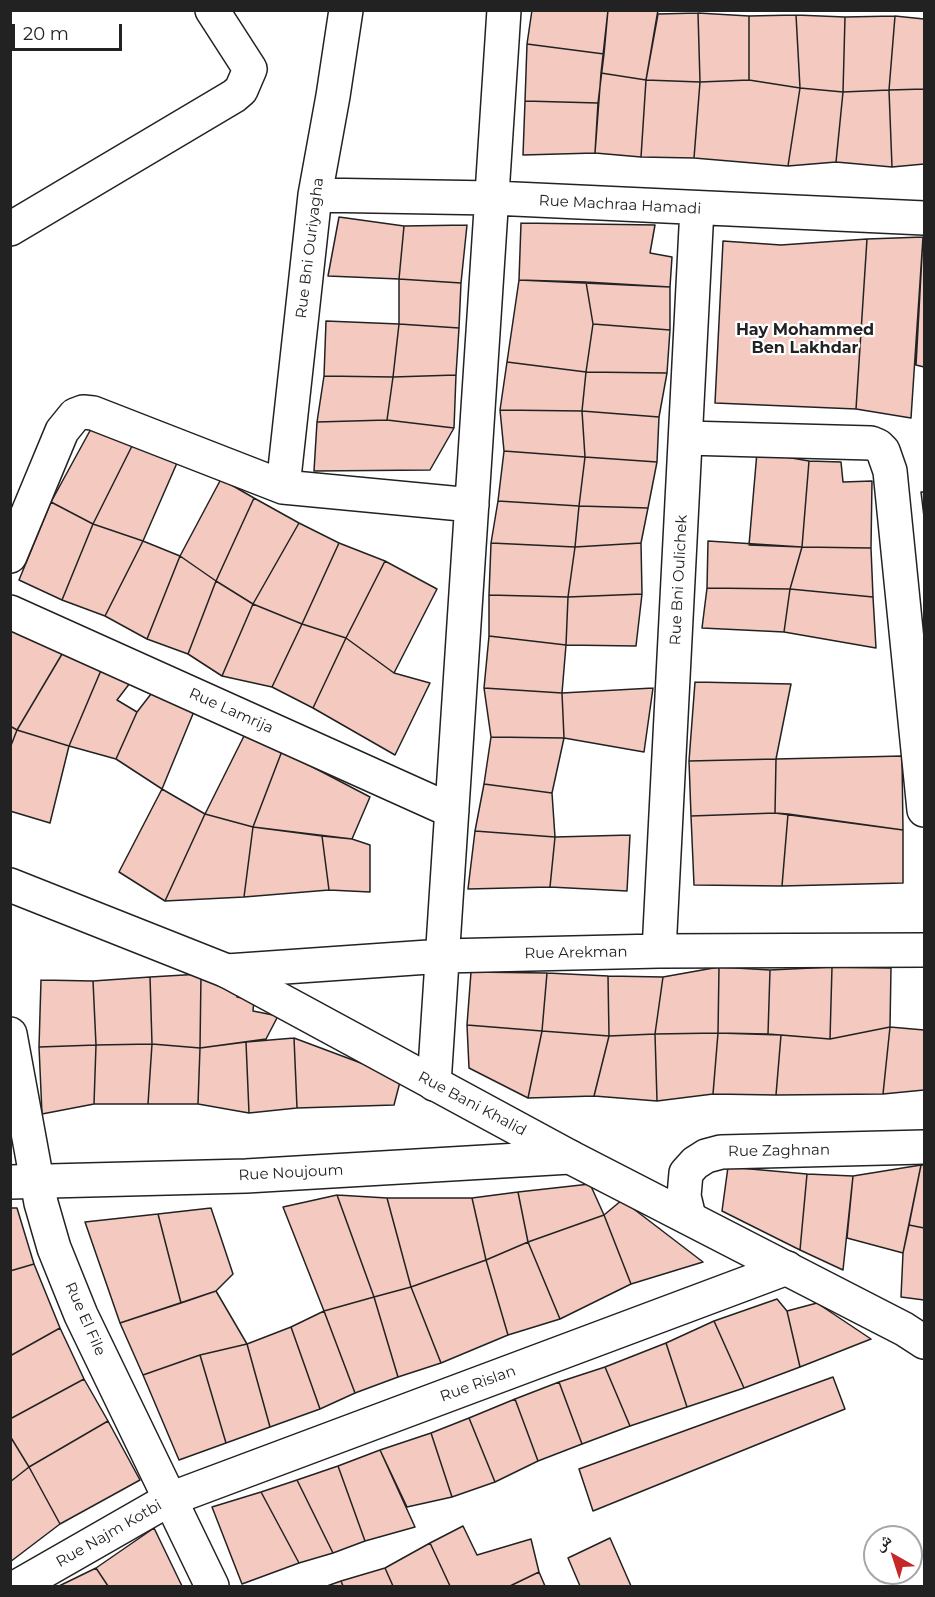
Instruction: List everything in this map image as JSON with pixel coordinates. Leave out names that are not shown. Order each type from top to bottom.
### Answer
[{"type":"street","points":[[10,229],[241,90],[250,69],[212,10]]},
{"type":"street","name":"Rue Bni Ouriyagha","points":[[283,487],[315,195],[346,10]]},
{"type":"street","points":[[434,1083],[504,10]]},
{"type":"street","name":"Rue Machraa Hamadi","points":[[315,195],[493,198],[924,218]]},
{"type":"street","name":"Rue Bni Oulichek","points":[[658,951],[697,208]]},
{"type":"street","points":[[10,556],[62,431],[75,415],[83,412],[93,412],[283,487],[472,505]]},
{"type":"street","points":[[686,438],[871,443],[883,451],[890,471],[924,810]]},
{"type":"street","name":"Rue Lamrija","points":[[10,612],[452,811]]},
{"type":"street","name":"Rue Bani Khalid","points":[[10,885],[227,971],[570,1157],[904,1329],[924,1342]]},
{"type":"street","name":"Rue Arekman","points":[[227,971],[443,956],[658,951],[924,950]]},
{"type":"street","name":"Rue El File","points":[[10,1034],[24,1182],[47,1227],[81,1315],[212,1587]]},
{"type":"street","name":"Rue Zaghnan","points":[[689,1217],[684,1196],[686,1173],[706,1156],[721,1152],[924,1147]]},
{"type":"street","name":"Rue Noujoum","points":[[24,1182],[246,1176],[570,1157]]},
{"type":"street","name":"Rue Rislan","points":[[170,1499],[787,1268]]},
{"type":"street","name":"Rue Najm Kotbi","points":[[18,1587],[170,1499]]},
{"type":"building","points":[[532,10],[608,10],[604,54],[527,44]]},
{"type":"building","points":[[608,10],[658,10],[646,80],[601,73]]},
{"type":"building","points":[[698,13],[749,16],[749,80],[700,82]]},
{"type":"building","points":[[698,13],[700,82],[646,80],[658,14]]},
{"type":"building","points":[[796,15],[845,17],[843,92],[800,88]]},
{"type":"building","points":[[796,15],[800,88],[749,80],[749,16]]},
{"type":"building","points":[[895,16],[889,90],[843,92],[845,17]]},
{"type":"building","points":[[895,16],[924,19],[924,89],[889,90]]},
{"type":"building","points":[[527,44],[604,54],[598,103],[525,101]]},
{"type":"building","points":[[601,73],[646,80],[641,157],[595,153]]},
{"type":"building","points":[[646,80],[700,82],[694,158],[641,157]]},
{"type":"building","points":[[749,80],[800,88],[788,166],[694,158],[700,82]]},
{"type":"building","points":[[800,88],[843,92],[836,162],[788,166]]},
{"type":"building","points":[[924,89],[924,164],[892,167],[889,90]]},
{"type":"building","points":[[889,90],[892,167],[836,162],[843,92]]},
{"type":"building","points":[[525,101],[598,103],[595,153],[523,155]]},
{"type":"building","points":[[339,217],[404,226],[399,279],[328,276]]},
{"type":"building","points":[[521,223],[655,225],[650,253],[672,257],[670,287],[519,280]]},
{"type":"building","points":[[467,225],[461,283],[399,279],[404,226]]},
{"type":"building","points":[[923,237],[911,418],[856,409],[867,239]]},
{"type":"building","points":[[924,237],[924,367],[916,365]]},
{"type":"building","points":[[867,239],[856,409],[715,403],[723,241],[781,245]]},
{"type":"building","points":[[399,279],[461,283],[459,328],[399,324]]},
{"type":"building","points":[[519,280],[586,282],[593,324],[586,372],[507,362]]},
{"type":"building","points":[[586,282],[670,287],[670,330],[593,324]]},
{"type":"building","points":[[326,321],[399,324],[393,377],[324,376]]},
{"type":"building","points":[[399,324],[459,328],[456,375],[393,377]]},
{"type":"building","points":[[593,324],[670,330],[667,373],[586,372]]},
{"type":"building","points":[[507,362],[586,372],[582,411],[500,410]]},
{"type":"building","points":[[586,372],[667,373],[659,417],[582,411]]},
{"type":"building","points":[[456,375],[454,428],[387,420],[393,377]]},
{"type":"building","points":[[324,376],[393,377],[387,420],[317,422]]},
{"type":"building","points":[[500,410],[582,411],[585,457],[504,451]]},
{"type":"building","points":[[582,411],[659,417],[657,462],[585,457]]},
{"type":"building","points":[[387,420],[454,428],[430,470],[314,471],[317,422]]},
{"type":"building","points":[[92,427],[133,444],[93,524],[51,502]]},
{"type":"building","points":[[133,444],[177,463],[143,541],[93,524]]},
{"type":"building","points":[[504,451],[585,457],[579,506],[498,501]]},
{"type":"building","points":[[757,452],[809,461],[802,547],[749,545]]},
{"type":"building","points":[[585,457],[657,462],[648,508],[579,506]]},
{"type":"building","points":[[809,461],[841,462],[843,482],[872,481],[871,548],[802,547]]},
{"type":"building","points":[[221,479],[254,498],[216,581],[180,556]]},
{"type":"building","points":[[921,492],[924,492],[924,517]]},
{"type":"building","points":[[254,498],[299,523],[253,604],[216,581]]},
{"type":"building","points":[[498,501],[579,506],[575,547],[491,543]]},
{"type":"building","points":[[51,502],[93,524],[62,600],[19,580]]},
{"type":"building","points":[[579,506],[648,508],[641,543],[575,547]]},
{"type":"building","points":[[299,523],[339,543],[302,624],[253,604]]},
{"type":"building","points":[[93,524],[143,541],[105,616],[62,600]]},
{"type":"building","points":[[143,541],[180,556],[147,639],[105,616]]},
{"type":"building","points":[[708,541],[802,547],[790,589],[707,588]]},
{"type":"building","points":[[339,543],[385,561],[346,638],[302,624]]},
{"type":"building","points":[[491,543],[575,547],[568,597],[489,595]]},
{"type":"building","points":[[641,543],[642,594],[568,597],[575,547]]},
{"type":"building","points":[[802,547],[871,548],[873,597],[790,589]]},
{"type":"building","points":[[180,556],[216,581],[188,654],[147,639]]},
{"type":"building","points":[[385,561],[437,589],[394,673],[346,638]]},
{"type":"building","points":[[216,581],[253,604],[222,676],[188,654]]},
{"type":"building","points":[[707,588],[790,589],[784,632],[702,628]]},
{"type":"building","points":[[790,589],[873,597],[876,648],[784,632]]},
{"type":"building","points":[[642,594],[636,646],[566,645],[568,597]]},
{"type":"building","points":[[489,595],[568,597],[566,645],[489,636]]},
{"type":"building","points":[[253,604],[302,624],[272,687],[222,676]]},
{"type":"building","points":[[302,624],[346,638],[313,708],[272,687]]},
{"type":"building","points":[[10,625],[65,649],[17,730],[10,726]]},
{"type":"building","points":[[489,636],[566,645],[562,693],[484,688]]},
{"type":"building","points":[[346,638],[394,673],[430,683],[395,755],[313,708]]},
{"type":"building","points":[[65,649],[102,668],[69,746],[17,730]]},
{"type":"building","points":[[102,668],[130,683],[117,700],[137,712],[116,759],[69,746]]},
{"type":"building","points":[[695,682],[791,684],[776,759],[689,761]]},
{"type":"building","points":[[158,685],[195,709],[162,789],[116,759],[137,712]]},
{"type":"building","points":[[484,688],[562,693],[564,738],[491,737]]},
{"type":"building","points":[[653,688],[644,752],[564,738],[562,693]]},
{"type":"building","points":[[10,726],[17,730],[10,748]]},
{"type":"building","points":[[17,730],[69,746],[50,823],[10,811],[10,748]]},
{"type":"building","points":[[246,732],[282,751],[253,827],[205,814]]},
{"type":"building","points":[[491,737],[564,738],[552,793],[484,784]]},
{"type":"building","points":[[282,751],[370,797],[352,839],[253,827]]},
{"type":"building","points":[[902,756],[903,830],[775,813],[776,759]]},
{"type":"building","points":[[776,759],[775,813],[691,816],[689,761]]},
{"type":"building","points":[[484,784],[552,793],[555,837],[475,831]]},
{"type":"building","points":[[162,789],[205,814],[165,901],[119,872]]},
{"type":"building","points":[[205,814],[253,827],[244,897],[165,901]]},
{"type":"building","points":[[788,814],[782,886],[694,885],[691,816]]},
{"type":"building","points":[[788,814],[903,830],[903,883],[782,886]]},
{"type":"building","points":[[253,827],[322,836],[329,890],[244,897]]},
{"type":"building","points":[[475,831],[555,837],[550,887],[468,889]]},
{"type":"building","points":[[630,835],[627,891],[550,887],[555,837]]},
{"type":"building","points":[[322,836],[352,839],[370,845],[370,892],[329,890]]},
{"type":"building","points":[[719,967],[770,970],[768,1034],[718,1033]]},
{"type":"building","points":[[719,967],[718,1033],[655,1034],[663,977]]},
{"type":"building","points":[[832,967],[830,1039],[768,1034],[770,970]]},
{"type":"building","points":[[832,967],[891,968],[890,1027],[830,1039]]},
{"type":"building","points":[[471,972],[547,973],[542,1031],[467,1025]]},
{"type":"building","points":[[547,973],[608,976],[609,1036],[542,1031]]},
{"type":"building","points":[[201,974],[241,986],[237,997],[254,1000],[253,1011],[278,1016],[266,1039],[200,1048]]},
{"type":"building","points":[[201,974],[200,1048],[152,1044],[150,977]]},
{"type":"building","points":[[608,976],[663,977],[655,1034],[609,1036]]},
{"type":"building","points":[[150,977],[152,1044],[96,1045],[93,981]]},
{"type":"building","points":[[41,980],[93,981],[96,1045],[39,1047]]},
{"type":"building","points":[[467,1025],[542,1031],[528,1098],[469,1068]]},
{"type":"building","points":[[890,1027],[883,1094],[776,1095],[781,1035],[830,1039]]},
{"type":"building","points":[[890,1027],[924,1030],[924,1090],[883,1094]]},
{"type":"building","points":[[542,1031],[609,1036],[594,1096],[528,1098]]},
{"type":"building","points":[[718,1033],[781,1035],[776,1095],[713,1094]]},
{"type":"building","points":[[718,1033],[713,1094],[657,1101],[655,1034]]},
{"type":"building","points":[[655,1034],[657,1101],[594,1096],[609,1036]]},
{"type":"building","points":[[294,1038],[401,1078],[394,1105],[297,1108]]},
{"type":"building","points":[[294,1038],[297,1108],[249,1113],[246,1042]]},
{"type":"building","points":[[246,1042],[249,1113],[198,1104],[200,1048]]},
{"type":"building","points":[[152,1044],[148,1104],[94,1104],[96,1045]]},
{"type":"building","points":[[152,1044],[200,1048],[198,1104],[148,1104]]},
{"type":"building","points":[[96,1045],[94,1104],[42,1114],[39,1047]]},
{"type":"building","points":[[921,1165],[924,1165],[924,1228],[909,1225]]},
{"type":"building","points":[[921,1165],[903,1253],[847,1238],[853,1176]]},
{"type":"building","points":[[728,1167],[807,1174],[800,1250],[722,1211]]},
{"type":"building","points":[[807,1174],[853,1176],[843,1270],[800,1250]]},
{"type":"building","points":[[590,1184],[604,1215],[528,1242],[518,1192]]},
{"type":"building","points":[[518,1192],[528,1242],[486,1260],[472,1198]]},
{"type":"building","points":[[337,1195],[374,1297],[324,1311],[283,1207]]},
{"type":"building","points":[[337,1195],[387,1198],[411,1287],[374,1297]]},
{"type":"building","points":[[387,1198],[472,1198],[486,1260],[411,1287]]},
{"type":"building","points":[[622,1200],[703,1262],[631,1284],[604,1215]]},
{"type":"building","points":[[10,1208],[17,1208],[34,1264],[10,1271]]},
{"type":"building","points":[[211,1208],[233,1274],[216,1291],[181,1303],[158,1214]]},
{"type":"building","points":[[158,1214],[181,1303],[120,1323],[85,1222]]},
{"type":"building","points":[[604,1215],[631,1284],[560,1319],[528,1242]]},
{"type":"building","points":[[909,1225],[924,1228],[924,1300],[901,1297],[903,1253]]},
{"type":"building","points":[[528,1242],[560,1319],[508,1335],[486,1260]]},
{"type":"building","points":[[486,1260],[508,1335],[441,1363],[411,1287]]},
{"type":"building","points":[[34,1264],[60,1328],[10,1356],[10,1271]]},
{"type":"building","points":[[411,1287],[441,1363],[398,1377],[374,1297]]},
{"type":"building","points":[[216,1291],[247,1344],[200,1355],[143,1375],[120,1323]]},
{"type":"building","points":[[374,1297],[398,1377],[355,1393],[324,1311]]},
{"type":"building","points":[[777,1299],[787,1311],[800,1367],[744,1388],[714,1321]]},
{"type":"building","points":[[817,1303],[871,1339],[800,1367],[787,1311]]},
{"type":"building","points":[[324,1311],[355,1393],[320,1409],[291,1327]]},
{"type":"building","points":[[714,1321],[744,1388],[687,1407],[666,1343]]},
{"type":"building","points":[[291,1327],[320,1409],[270,1427],[247,1344]]},
{"type":"building","points":[[60,1328],[84,1379],[10,1419],[10,1356]]},
{"type":"building","points":[[666,1343],[687,1407],[630,1426],[605,1367]]},
{"type":"building","points":[[247,1344],[270,1427],[226,1443],[200,1355]]},
{"type":"building","points":[[200,1355],[226,1443],[179,1460],[143,1375]]},
{"type":"building","points":[[605,1367],[630,1426],[582,1444],[559,1382]]},
{"type":"building","points":[[833,1377],[845,1409],[593,1511],[579,1469]]},
{"type":"building","points":[[84,1379],[108,1421],[29,1467],[10,1436],[10,1419]]},
{"type":"building","points":[[559,1382],[582,1444],[538,1461],[515,1399]]},
{"type":"building","points":[[515,1399],[538,1461],[495,1482],[469,1418]]},
{"type":"building","points":[[469,1418],[495,1482],[452,1497],[431,1433]]},
{"type":"building","points":[[108,1421],[140,1480],[60,1524],[29,1467]]},
{"type":"building","points":[[431,1433],[452,1497],[407,1507],[380,1450]]},
{"type":"building","points":[[10,1436],[29,1467],[10,1482]]},
{"type":"building","points":[[380,1450],[415,1527],[365,1541],[338,1466]]},
{"type":"building","points":[[338,1466],[365,1541],[333,1553],[297,1480]]},
{"type":"building","points":[[29,1467],[60,1524],[10,1562],[10,1482]]},
{"type":"building","points":[[297,1480],[333,1553],[299,1563],[261,1492]]},
{"type":"building","points":[[261,1492],[299,1563],[242,1584],[212,1507]]},
{"type":"building","points":[[463,1526],[477,1555],[531,1539],[539,1572],[510,1586],[450,1586],[430,1543]]},
{"type":"building","points":[[154,1528],[182,1586],[108,1586],[96,1568]]},
{"type":"building","points":[[610,1538],[631,1586],[580,1586],[568,1558]]},
{"type":"building","points":[[430,1543],[450,1586],[393,1586],[385,1568]]},
{"type":"building","points":[[96,1568],[108,1586],[59,1586]]},
{"type":"building","points":[[385,1568],[393,1586],[343,1586],[341,1581]]},
{"type":"building","points":[[539,1572],[545,1586],[510,1586]]},
{"type":"building","points":[[341,1581],[343,1586],[327,1586]]},
{"type":"district","name":"Hay Mohammed Ben Lakhdar","points":[[805,339]]}]
